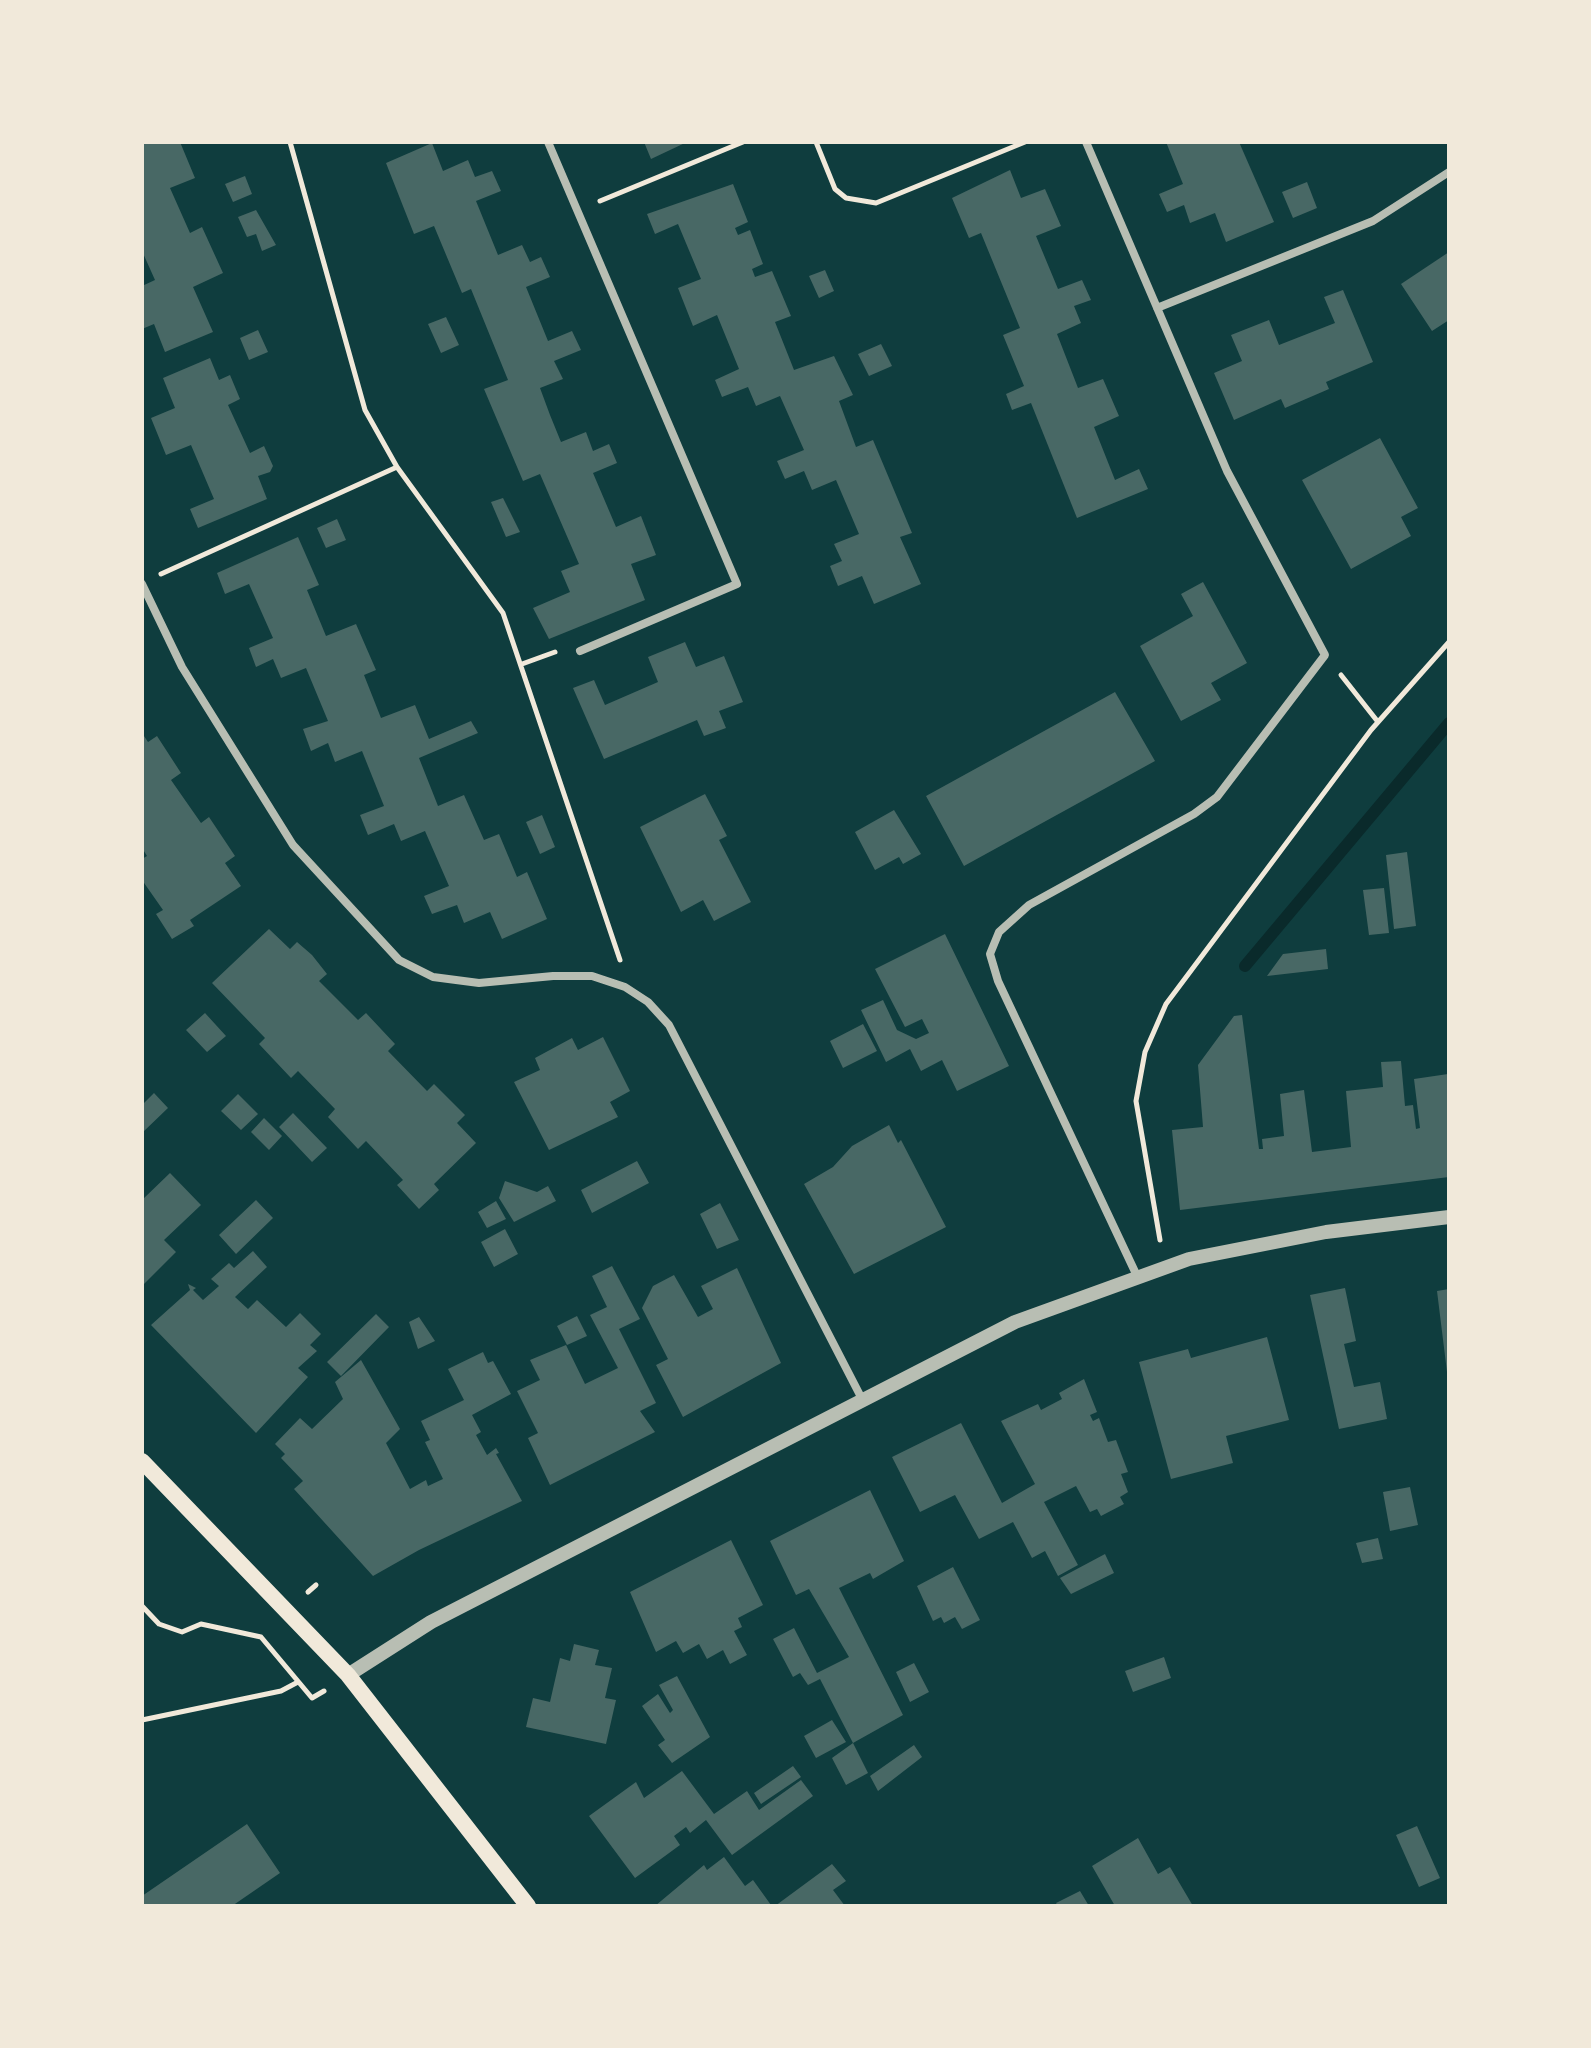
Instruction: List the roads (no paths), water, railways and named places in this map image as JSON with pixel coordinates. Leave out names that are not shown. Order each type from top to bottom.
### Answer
[{"type":"main road","points":[[142,1461],[348,1675],[528,1906]]},
{"type":"street","points":[[548,142],[737,584],[580,651]]},
{"type":"street","points":[[1086,142],[1227,471],[1325,655],[1217,797],[1194,814],[1029,905],[999,932],[990,954],[998,981],[1137,1276]]},
{"type":"street","points":[[1157,308],[1373,221],[1449,172]]},
{"type":"street","points":[[142,584],[182,667],[293,845],[399,960],[433,977],[479,983],[592,976],[625,987],[648,1002],[669,1025],[862,1399]]},
{"type":"street","points":[[348,1675],[431,1622],[1015,1322],[1165,1267],[1326,1232],[1449,1217]]},
{"type":"waterway","points":[[1245,966],[1449,723]]}]
